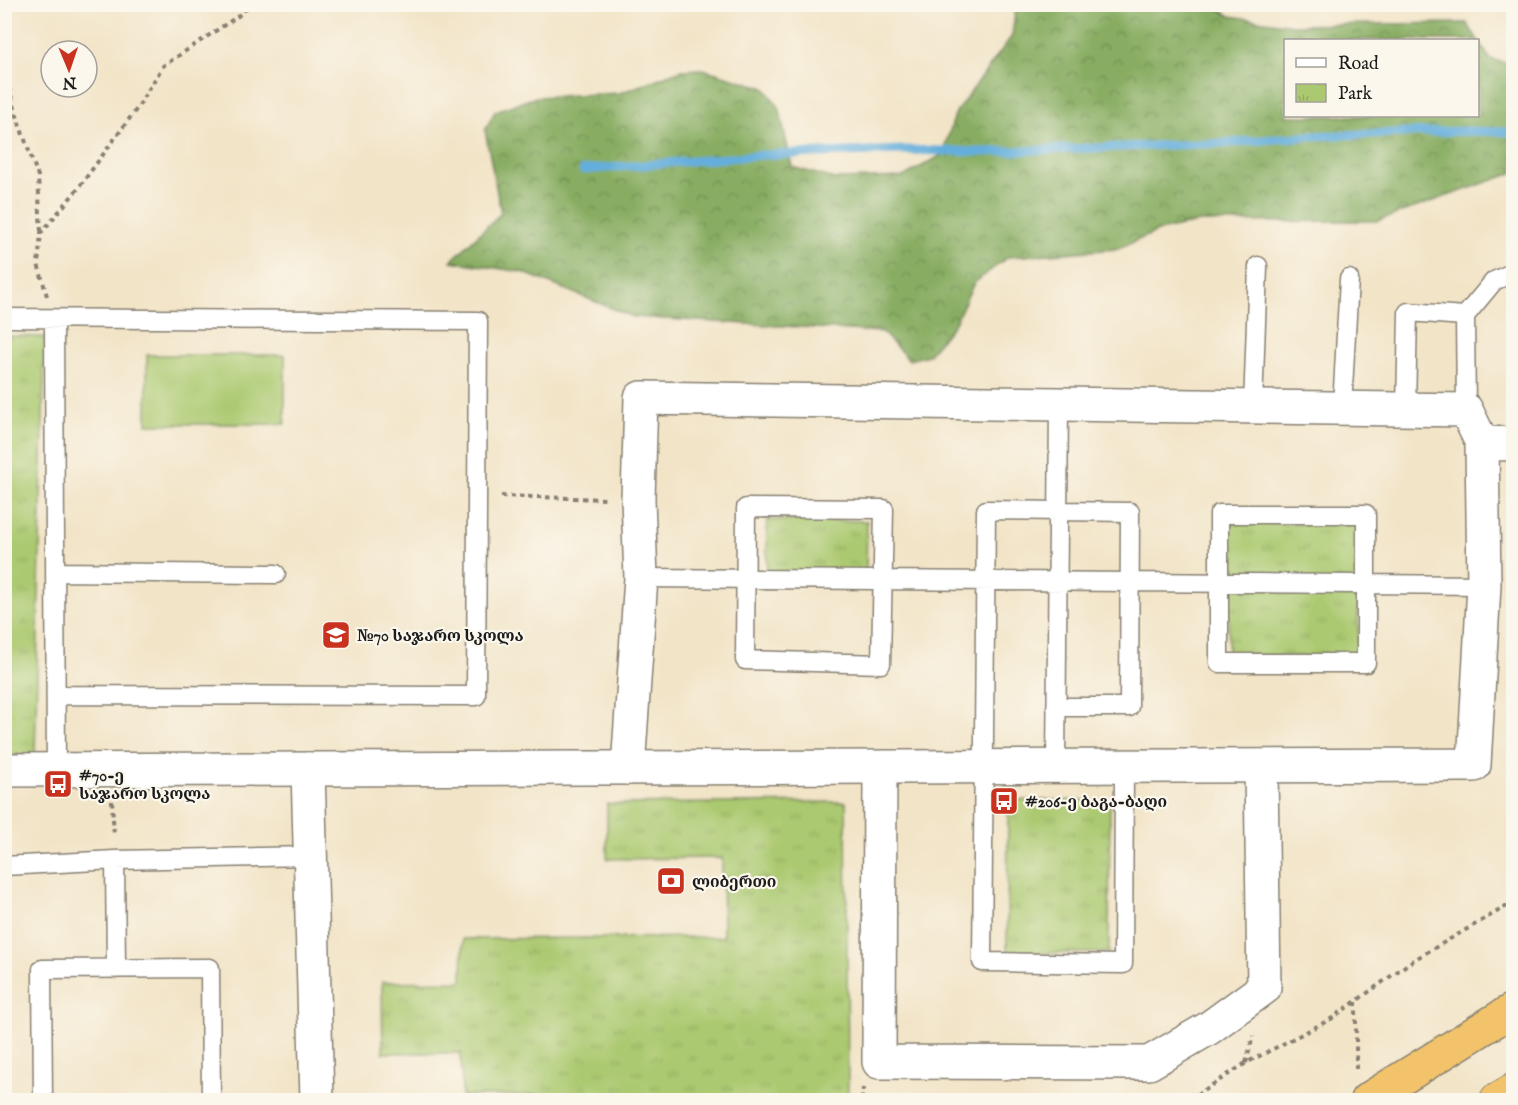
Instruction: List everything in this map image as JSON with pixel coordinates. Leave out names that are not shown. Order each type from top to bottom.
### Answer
[{"type":"highway","points":[[1361,1089],[1514,1009]]},
{"type":"highway","points":[[1497,1101],[1514,1090]]},
{"type":"street","points":[[4,770],[1261,767],[1474,765],[1484,585],[1498,444],[1466,410],[641,398],[638,499],[641,578],[628,768]]},
{"type":"street","points":[[880,768],[879,1062],[1149,1063],[1209,1028],[1264,988],[1261,767]]},
{"type":"street","points":[[308,769],[318,1101]]},
{"type":"lane","points":[[1253,407],[1258,266]]},
{"type":"lane","points":[[1466,410],[1465,316],[1494,281],[1514,272]]},
{"type":"lane","points":[[1342,408],[1349,279]]},
{"type":"lane","points":[[1406,409],[1408,312],[1465,316]]},
{"type":"lane","points":[[4,318],[478,321],[476,696],[56,695]]},
{"type":"lane","points":[[54,320],[56,771]]},
{"type":"lane","points":[[1056,767],[1059,404]]},
{"type":"lane","points":[[746,508],[884,509],[881,664],[746,660],[746,579],[746,508]]},
{"type":"lane","points":[[1056,707],[1129,707],[1130,512],[986,510],[982,963],[1123,964],[1124,767]]},
{"type":"lane","points":[[1219,514],[1366,514],[1366,663],[1219,663],[1219,583],[1219,514]]},
{"type":"lane","points":[[55,572],[276,574]]},
{"type":"lane","points":[[641,578],[1484,585]]},
{"type":"lane","points":[[4,866],[115,860],[310,856]]},
{"type":"lane","points":[[115,860],[116,969]]},
{"type":"lane","points":[[43,1101],[42,969],[210,969],[211,1101]]},
{"type":"path","points":[[41,234],[77,190],[138,107],[163,66],[238,16],[251,4]]},
{"type":"path","points":[[4,70],[20,126],[38,176],[41,234],[38,264],[54,320]]},
{"type":"path","points":[[477,495],[638,499]]},
{"type":"path","points":[[110,770],[115,860]]},
{"type":"path","points":[[1189,1101],[1246,1063],[1331,1019],[1412,962],[1514,902]]},
{"type":"path","points":[[1356,1001],[1361,1089]]},
{"type":"green space","points":[[1016,5],[1212,5],[1230,16],[1292,25],[1467,23],[1477,39],[1284,39],[1284,117],[1479,117],[1479,42],[1490,59],[1513,65],[1513,173],[1377,221],[1200,222],[1158,231],[1118,249],[1008,257],[974,283],[954,324],[928,355],[909,360],[882,332],[633,317],[522,272],[451,261],[501,213],[485,130],[495,111],[536,97],[620,93],[681,70],[703,69],[765,88],[779,107],[792,167],[835,179],[903,177],[942,155],[956,112],[1012,36]]},
{"type":"green space","points":[[5,336],[45,337],[35,756],[5,755]]},
{"type":"green space","points":[[147,355],[285,355],[285,424],[147,424]]},
{"type":"green space","points":[[767,520],[867,521],[866,574],[767,573]]},
{"type":"green space","points":[[1230,523],[1359,524],[1358,657],[1228,655]]},
{"type":"green space","points":[[1008,800],[1110,801],[1109,953],[1007,953]]},
{"type":"green space","points":[[846,802],[848,1100],[540,1100],[539,1095],[462,1096],[461,1053],[383,1053],[382,982],[462,981],[463,939],[723,937],[722,858],[607,859],[607,804]]},
{"type":"waterway","points":[[583,170],[763,155],[903,150],[984,152],[1229,143],[1309,136],[1466,131],[1514,132]]},
{"type":"place","name":"№70 საჯარო სკოლა","points":[[336,635]]},
{"type":"place","name":"#70-ე საჯარო სკოლა","points":[[58,784]]},
{"type":"place","name":"#206-ე ბაგა-ბაღი","points":[[1004,801]]},
{"type":"place","name":"ლიბერთი","points":[[671,881]]}]
